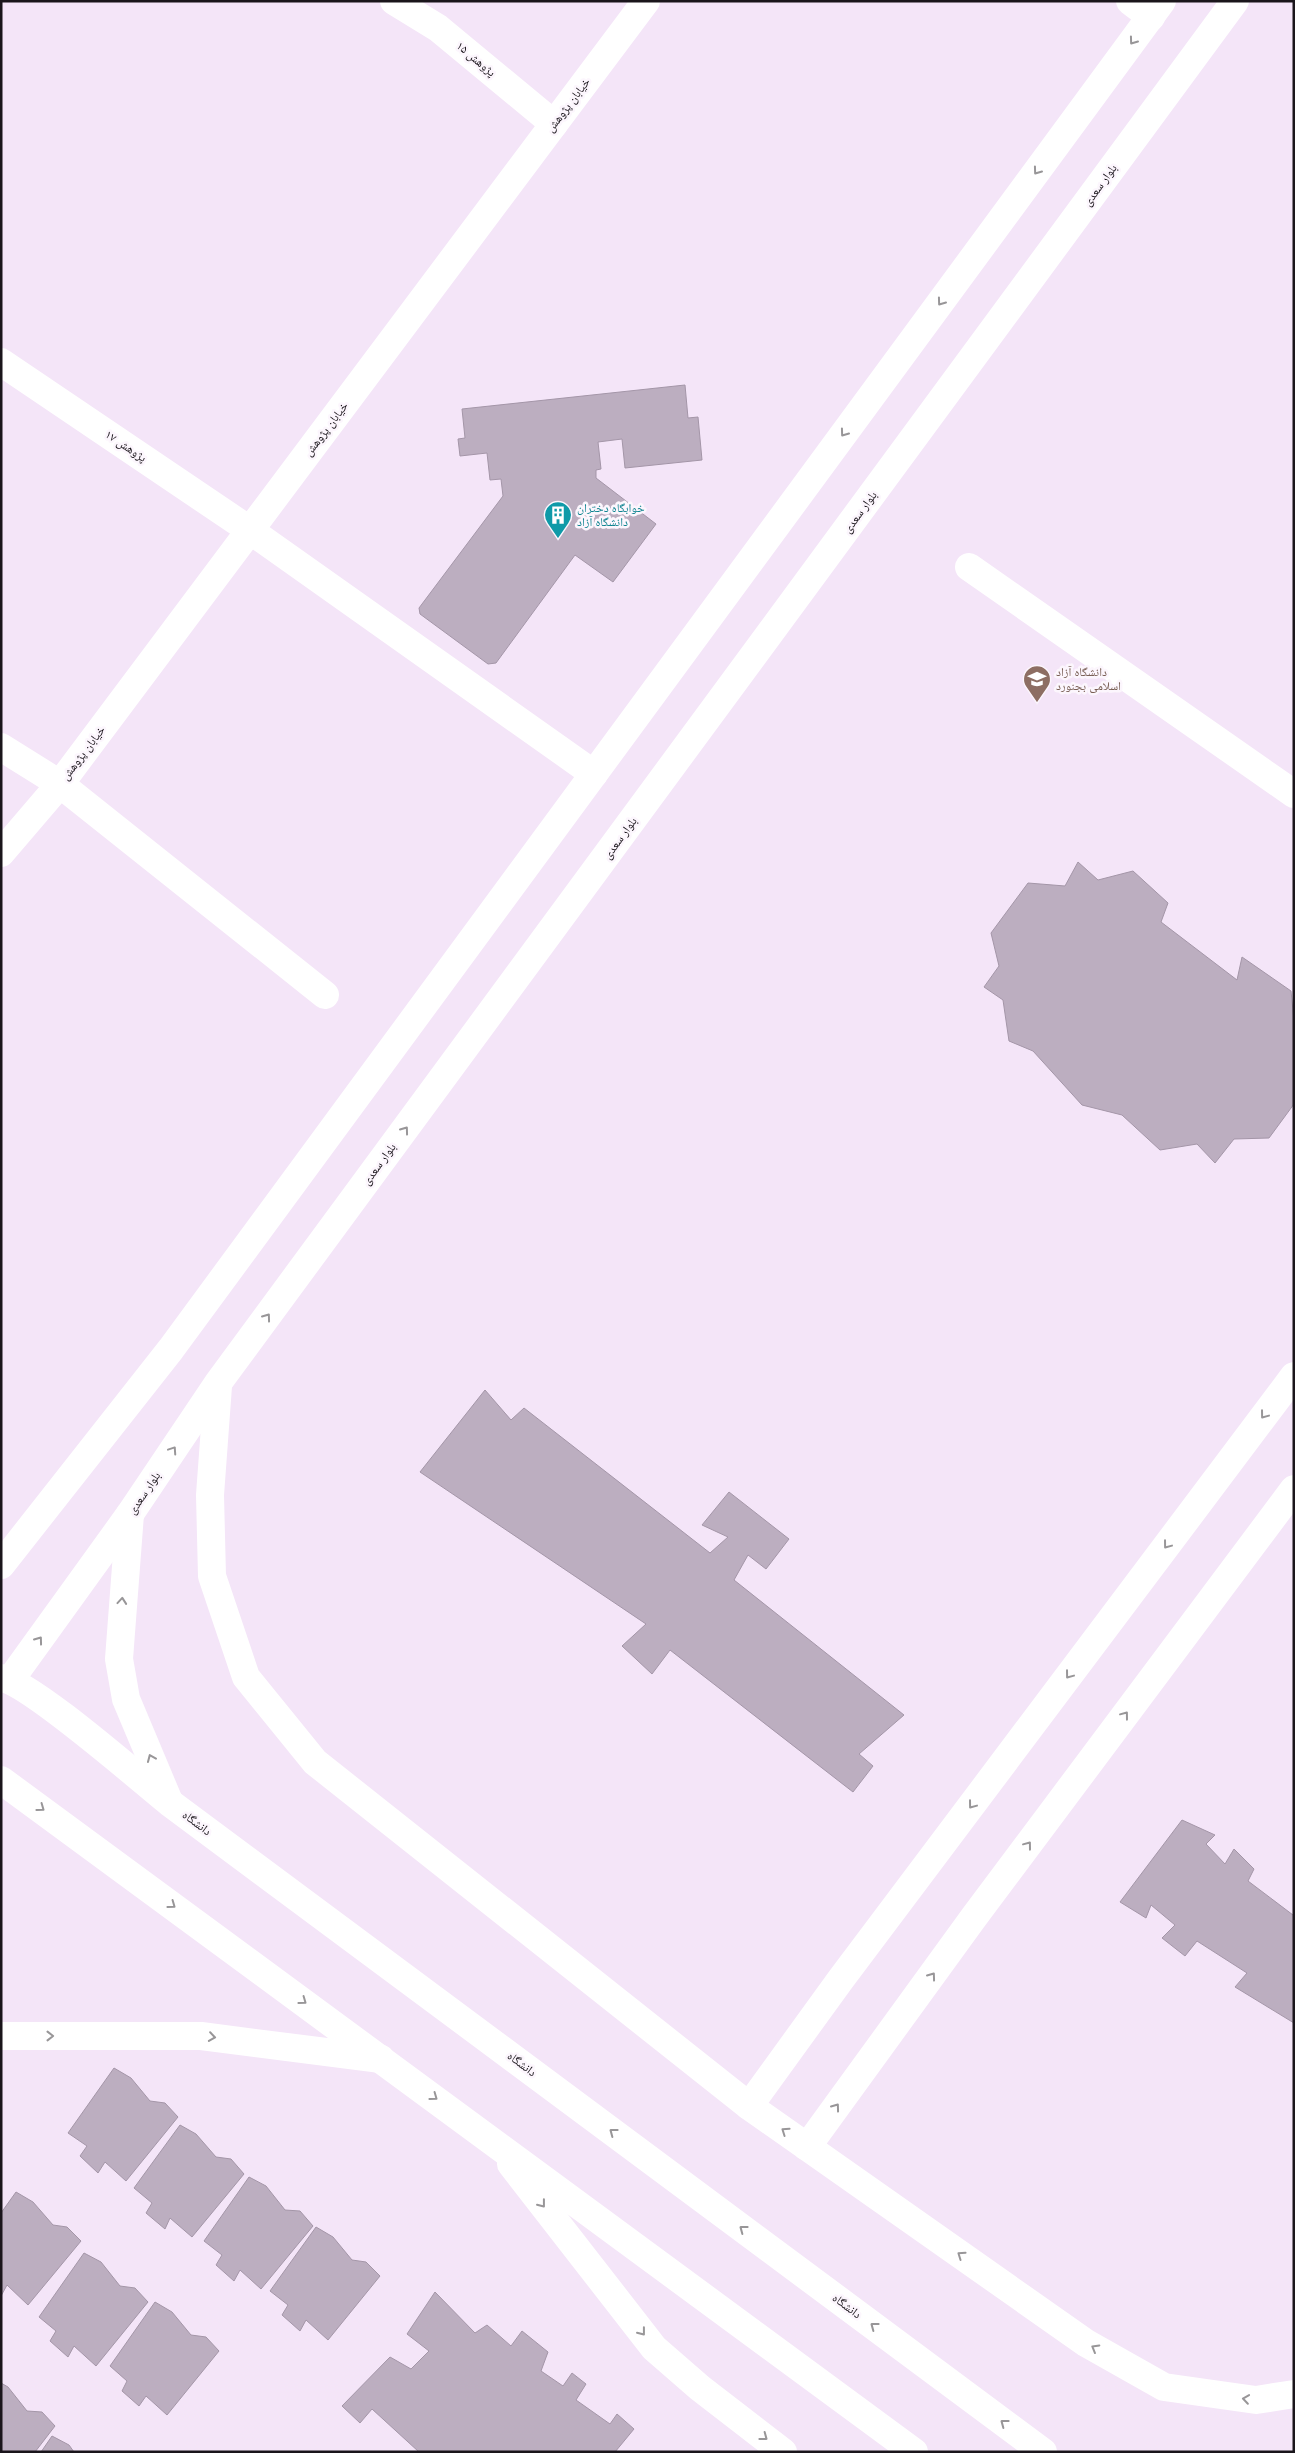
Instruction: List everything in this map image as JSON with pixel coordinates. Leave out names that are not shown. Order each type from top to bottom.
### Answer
[{"type":"street","name":"پژوهش ۱۵","points":[[394,1],[438,28],[554,124]]},
{"type":"street","name":"خیابان پژوهش","points":[[1,854],[60,784],[646,1]]},
{"type":"street","name":"بلوار سعدی","points":[[4,1682],[130,1514],[218,1383],[1235,1]]},
{"type":"street","points":[[1,1565],[171,1349],[594,774],[1147,6]]},
{"type":"street","name":"پژوهش ۱۷","points":[[1,362],[251,531],[594,774]]},
{"type":"street","points":[[969,567],[1294,794]]},
{"type":"street","points":[[1,747],[60,784],[326,995]]},
{"type":"street","points":[[749,2106],[841,1979],[1294,1376]]},
{"type":"street","points":[[218,1383],[210,1495],[212,1576],[246,1677],[315,1762],[749,2106],[1086,2343],[1164,2387],[1256,2400],[1294,2394]]},
{"type":"street","points":[[807,2146],[974,1917],[1294,1489]]},
{"type":"street","points":[[130,1514],[119,1659],[126,1699],[170,1803]]},
{"type":"street","name":"دانشگاه","points":[[4,1682],[52,1709],[170,1803],[1043,2452]]},
{"type":"street","points":[[1,1780],[490,2138],[914,2452]]},
{"type":"street","points":[[1,2036],[201,2036],[383,2060]]},
{"type":"street","points":[[490,2138],[654,2348],[700,2388],[783,2452]]},
{"type":"building","name":"خوابگاه دختران دانشگاه آزاد","points":[[685,385],[688,418],[698,417],[702,460],[625,468],[622,439],[598,442],[601,469],[596,470],[596,478],[656,524],[613,582],[575,555],[496,663],[488,664],[420,614],[419,608],[503,496],[501,479],[490,480],[487,453],[460,456],[458,439],[465,438],[462,409]]},
{"type":"building","points":[[1078,862],[1098,880],[1133,871],[1168,903],[1161,922],[1237,980],[1242,957],[1291,991],[1294,1021],[1294,1104],[1269,1138],[1234,1139],[1215,1163],[1197,1144],[1160,1150],[1122,1115],[1082,1105],[1033,1051],[1009,1041],[1003,1000],[984,987],[999,966],[991,933],[1028,883],[1065,886]]},
{"type":"building","points":[[485,1390],[511,1420],[524,1408],[710,1553],[728,1537],[702,1525],[729,1492],[789,1539],[766,1569],[748,1555],[734,1580],[904,1715],[859,1754],[873,1766],[853,1792],[670,1650],[652,1674],[622,1646],[646,1624],[420,1472]]},
{"type":"building","points":[[1182,1820],[1215,1835],[1206,1844],[1225,1864],[1234,1849],[1254,1869],[1248,1881],[1294,1914],[1294,2023],[1235,1987],[1247,1973],[1197,1941],[1185,1956],[1162,1938],[1175,1925],[1151,1905],[1146,1918],[1120,1902]]},
{"type":"building","points":[[114,2068],[131,2078],[150,2101],[165,2103],[178,2117],[126,2181],[105,2162],[98,2173],[80,2156],[87,2146],[68,2133]]},
{"type":"building","points":[[180,2125],[196,2134],[216,2157],[231,2159],[244,2174],[192,2237],[170,2218],[165,2229],[146,2213],[152,2203],[134,2188]]},
{"type":"building","points":[[249,2177],[266,2186],[285,2210],[300,2211],[313,2226],[261,2289],[240,2270],[234,2281],[216,2265],[222,2255],[204,2241]]},
{"type":"building","points":[[16,2192],[33,2202],[53,2225],[67,2227],[81,2241],[28,2305],[7,2285],[1,2296],[1,2213]]},
{"type":"building","points":[[316,2227],[333,2237],[352,2260],[366,2262],[380,2276],[328,2340],[306,2320],[300,2331],[282,2315],[288,2305],[270,2291]]},
{"type":"building","points":[[84,2253],[101,2262],[120,2286],[135,2288],[148,2302],[96,2366],[74,2346],[68,2357],[50,2341],[56,2331],[39,2317]]},
{"type":"building","points":[[435,2292],[475,2333],[487,2325],[511,2346],[522,2331],[548,2352],[541,2371],[563,2386],[572,2373],[586,2384],[576,2400],[610,2424],[617,2414],[634,2429],[615,2452],[419,2452],[372,2409],[360,2423],[342,2406],[390,2357],[411,2369],[429,2351],[407,2334]]},
{"type":"building","points":[[155,2302],[172,2312],[191,2335],[206,2337],[219,2351],[167,2415],[146,2396],[139,2406],[122,2391],[127,2381],[110,2366]]},
{"type":"building","points":[[1,2383],[8,2387],[27,2411],[42,2412],[55,2426],[35,2452],[1,2452]]},
{"type":"building","points":[[52,2436],[69,2445],[74,2452],[41,2452]]},
{"type":"place","name":"خوابگاه دختران دانشگاه آزاد","points":[[558,539]]},
{"type":"place","name":"دانشگاه آزاد اسلامی بجنورد","points":[[1037,703]]}]
